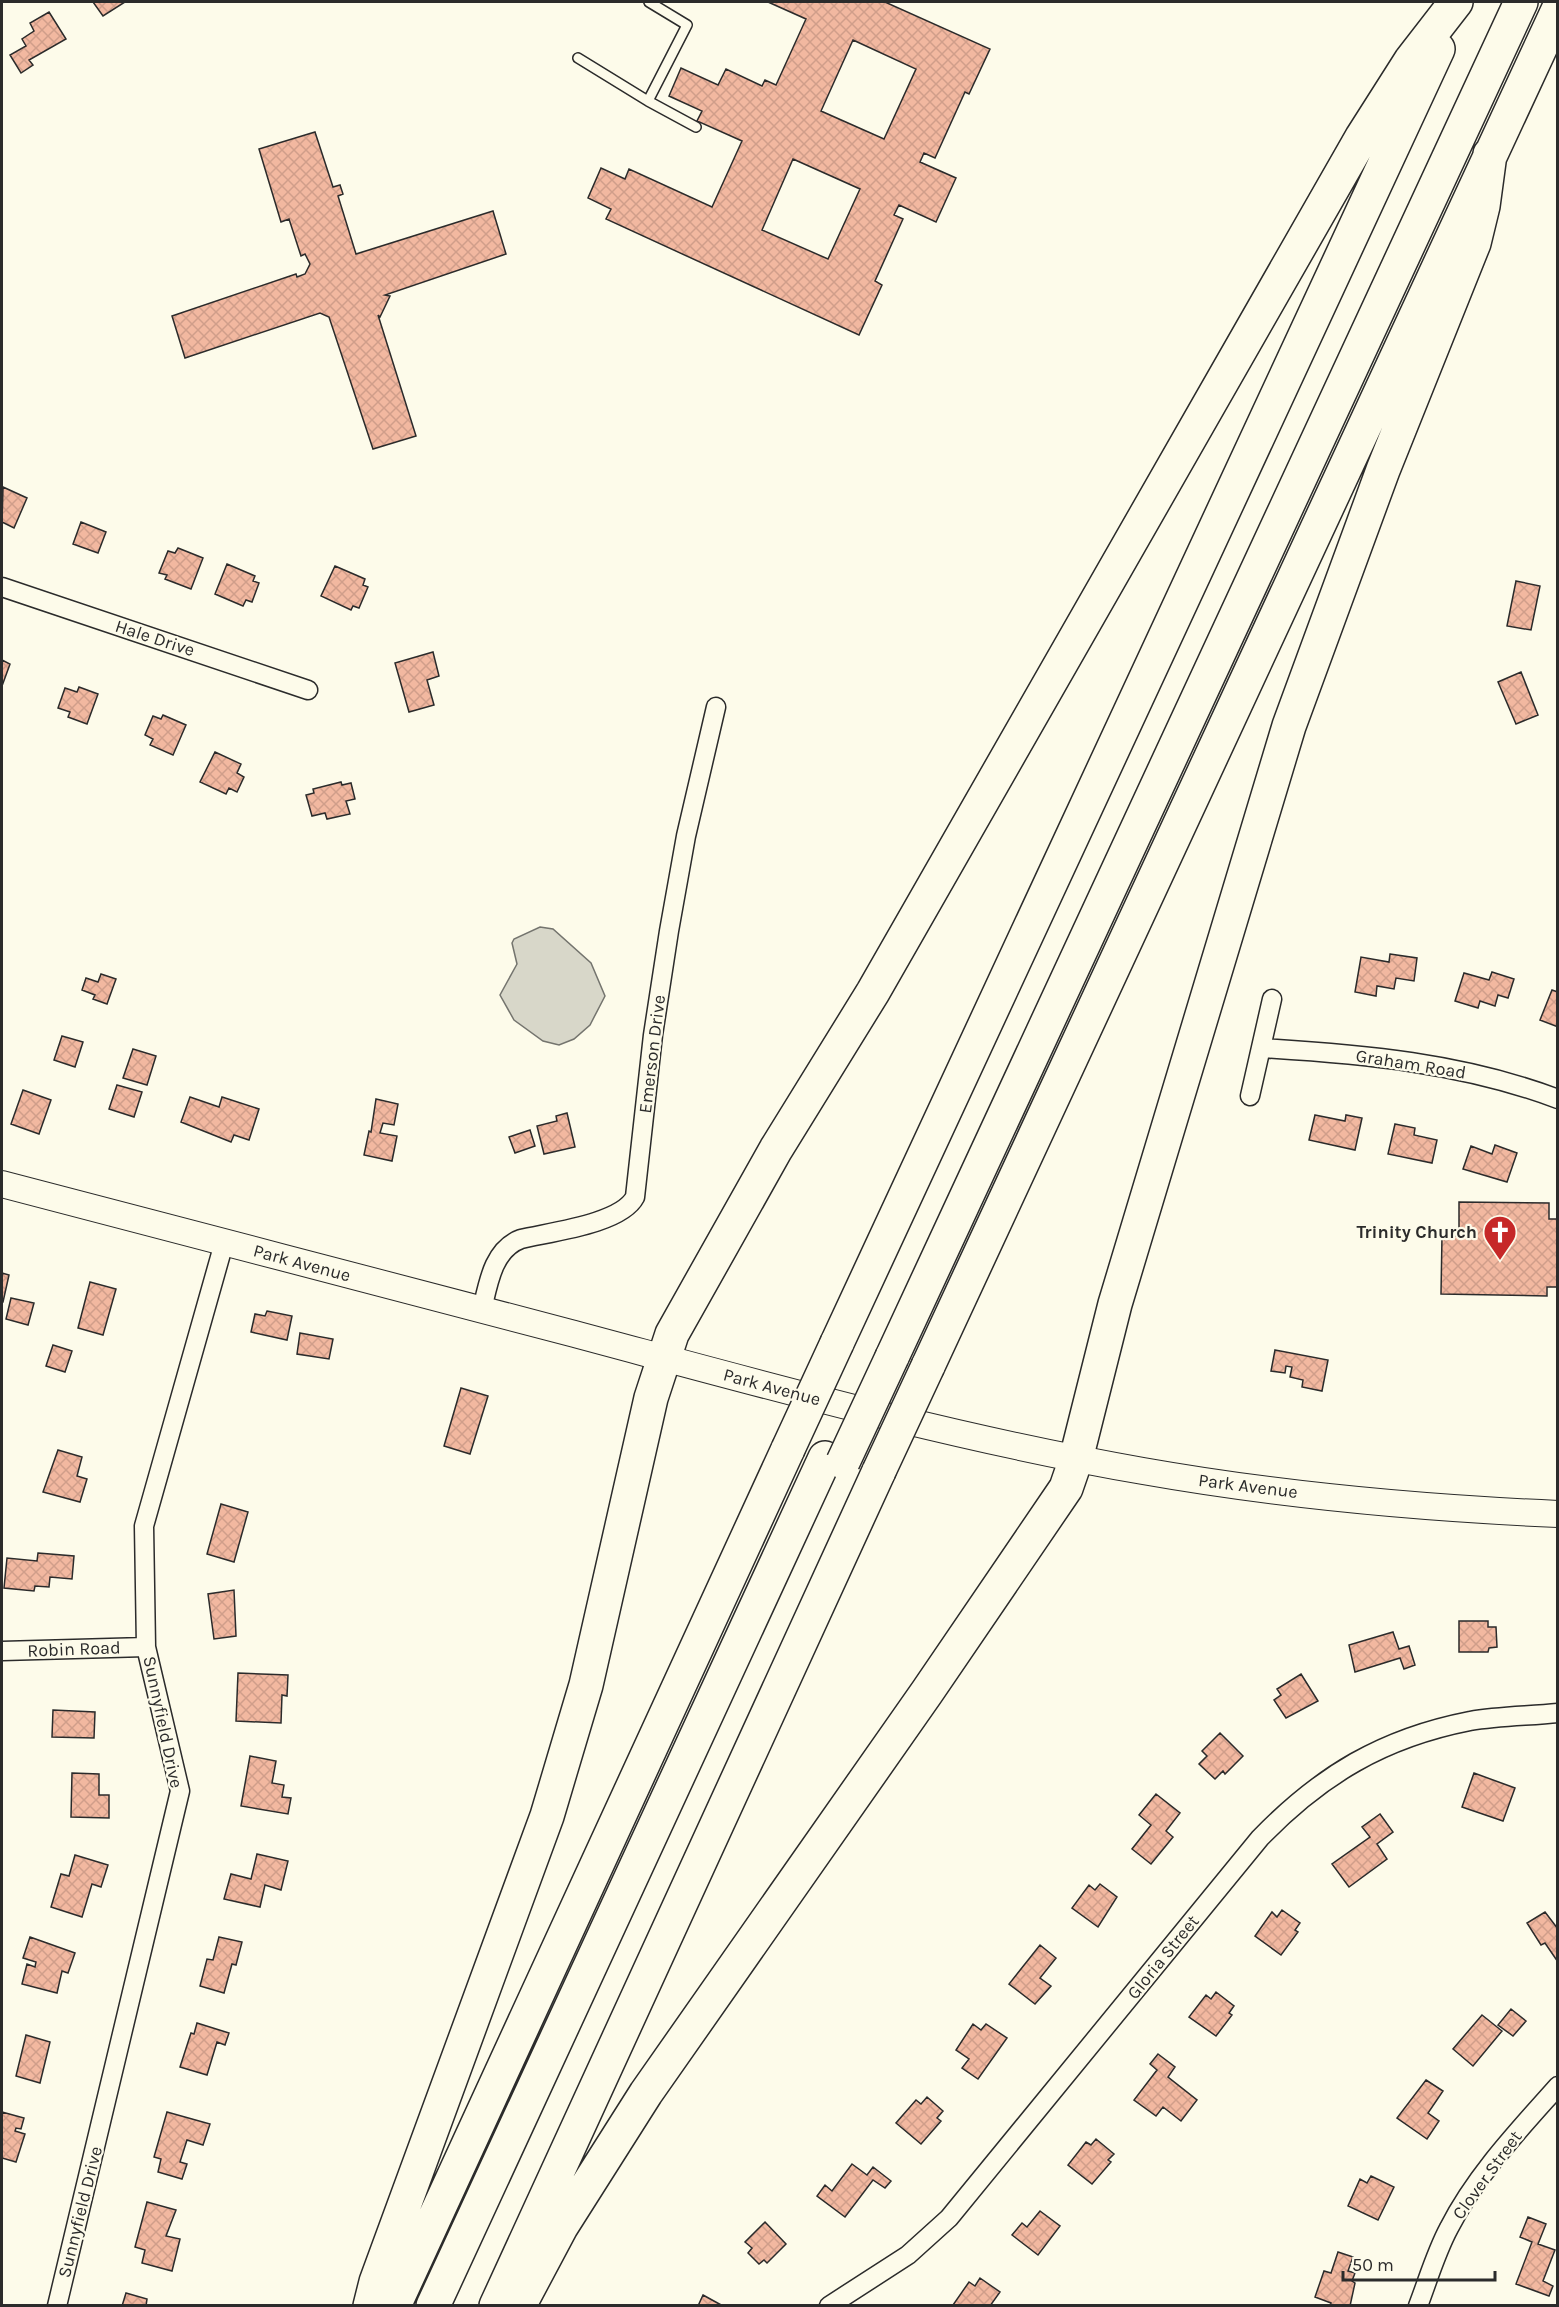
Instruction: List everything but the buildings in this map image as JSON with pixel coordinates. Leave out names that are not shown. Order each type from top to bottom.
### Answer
[{"type":"highway","points":[[394,2306],[1458,2]]},
{"type":"highway","points":[[370,2306],[376,2282],[529,1870],[563,1764],[602,1620],[651,1398],[663,1358],[682,1314],[776,1149],[879,981],[1362,137],[1412,60],[1458,2]]},
{"type":"highway","points":[[883,1355],[1500,2]]},
{"type":"highway","points":[[434,2306],[1521,2]]},
{"type":"highway","points":[[496,2306],[879,1471],[1557,9]]},
{"type":"highway","points":[[519,2306],[561,2227],[640,2102],[1057,1505],[1077,1459],[1115,1304],[1271,780],[1388,459],[1474,243],[1483,206],[1490,154]]},
{"type":"highway","points":[[455,2306],[834,1460]]},
{"type":"main road","name":"Park Avenue","points":[[2,1184],[894,1419],[1077,1459],[1204,1481],[1300,1492],[1479,1510],[1557,1514]]},
{"type":"street","name":"Hale Drive","points":[[2,587],[308,690]]},
{"type":"street","name":"Emerson Drive","points":[[482,1310],[494,1270],[509,1245],[521,1239],[613,1216],[627,1208],[635,1197],[653,1035],[669,931],[686,836],[716,707]]},
{"type":"street","points":[[1250,1096],[1272,999]]},
{"type":"street","name":"Graham Road","points":[[1261,1048],[1362,1055],[1443,1067],[1499,1080],[1557,1099]]},
{"type":"street","name":"Sunnyfield Drive","points":[[57,2306],[180,1791],[146,1647],[144,1526],[224,1243]]},
{"type":"street","name":"Robin Road","points":[[2,1651],[146,1647]]},
{"type":"street","name":"Gloria Street","points":[[829,2306],[908,2255],[949,2218],[1260,1838],[1288,1809],[1353,1761],[1416,1735],[1471,1721],[1557,1713]]},
{"type":"street","name":"Clover Street","points":[[1418,2306],[1448,2230],[1468,2194],[1496,2157],[1557,2086]]},
{"type":"lane","points":[[648,101],[687,25],[649,2]]},
{"type":"lane","points":[[578,58],[696,127]]},
{"type":"shaded area","points":[[540,927],[553,929],[591,963],[605,996],[590,1025],[574,1039],[559,1045],[543,1041],[514,1020],[500,995],[517,964],[512,943],[514,939]]},
{"type":"place","name":"Trinity Church","points":[[1500,1261]]}]
